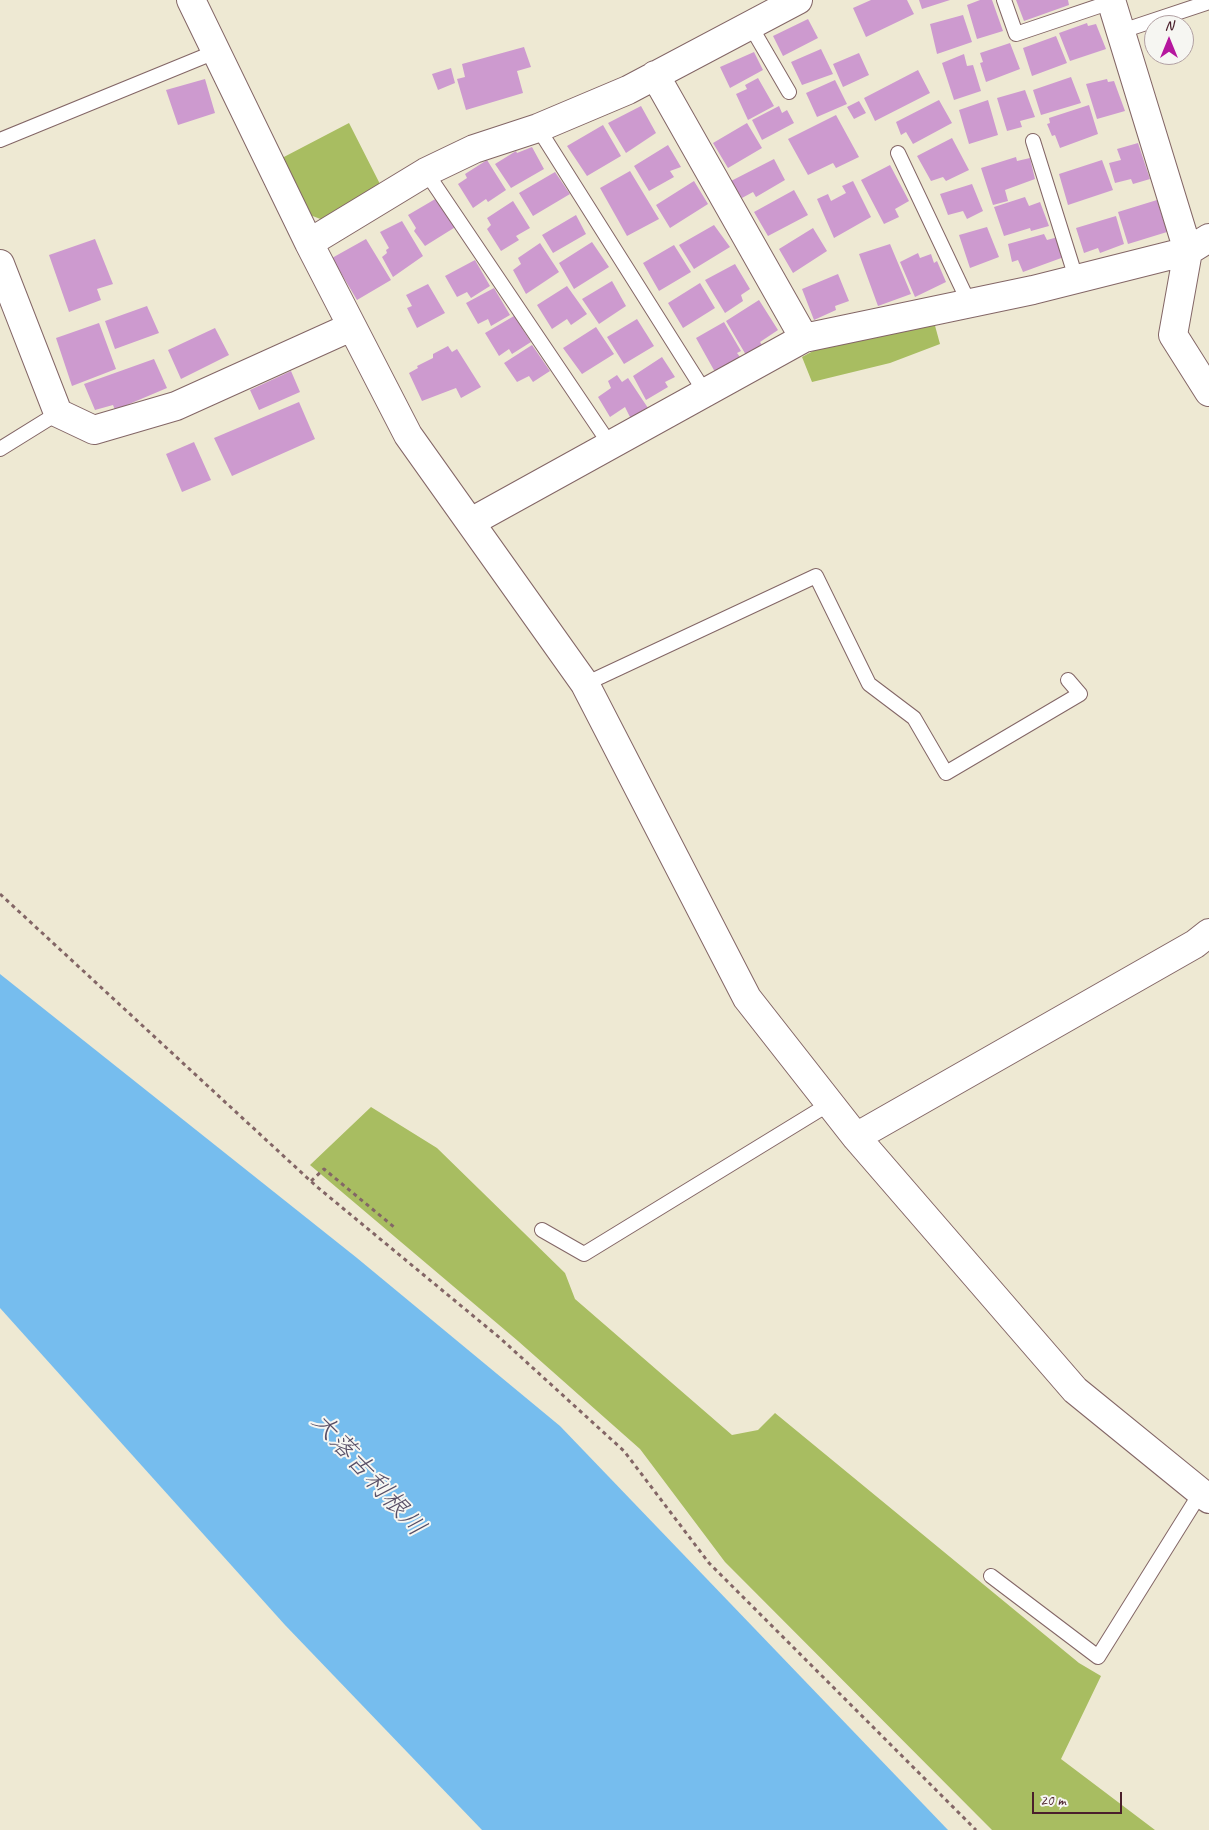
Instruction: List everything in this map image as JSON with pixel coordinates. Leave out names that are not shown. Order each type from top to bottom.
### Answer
[{"type":"street","points":[[191,0],[309,243],[408,435],[585,684],[747,998],[856,1137],[1075,1390],[1206,1491]]},
{"type":"street","points":[[309,243],[426,172],[474,149],[538,128],[628,90],[798,0]]},
{"type":"street","points":[[1111,1],[1198,244],[1173,335],[1209,392]]},
{"type":"street","points":[[655,75],[804,338]]},
{"type":"street","points":[[471,522],[706,394],[804,338],[970,305],[1198,244]]},
{"type":"street","points":[[0,264],[58,413],[94,430],[176,406],[351,327]]},
{"type":"street","points":[[856,1137],[1195,944],[1209,933]]},
{"type":"lane","points":[[1004,0],[1016,34],[1111,1]]},
{"type":"lane","points":[[1122,31],[1209,2]]},
{"type":"lane","points":[[750,25],[790,92]]},
{"type":"lane","points":[[0,140],[215,52]]},
{"type":"lane","points":[[538,128],[706,394]]},
{"type":"lane","points":[[1032,141],[1076,278]]},
{"type":"lane","points":[[898,153],[970,305]]},
{"type":"lane","points":[[426,172],[611,446]]},
{"type":"lane","points":[[0,449],[58,413]]},
{"type":"lane","points":[[585,684],[816,576],[869,684],[914,718],[946,772],[1080,694],[1068,680]]},
{"type":"lane","points":[[542,1230],[584,1254],[830,1104]]},
{"type":"lane","points":[[991,1576],[1098,1657],[1206,1491]]},
{"type":"path","points":[[0,894],[311,1181],[500,1338],[624,1451],[709,1563],[976,1830]]},
{"type":"path","points":[[311,1181],[324,1169],[394,1227]]},
{"type":"green space","points":[[349,123],[381,186],[323,220],[310,215],[282,158]]},
{"type":"green space","points":[[934,322],[940,344],[890,363],[812,382],[802,357],[815,350]]},
{"type":"green space","points":[[371,1107],[437,1148],[565,1273],[575,1299],[732,1435],[758,1430],[775,1413],[1079,1663],[1101,1676],[1061,1759],[1155,1830],[992,1830],[725,1562],[640,1449],[518,1341],[310,1165]]},
{"type":"water","name":"大落古利根川","points":[[0,974],[357,1258],[560,1426],[948,1830],[482,1830],[285,1625],[0,1308]]},
{"type":"building","points":[[871,0],[907,0],[914,14],[866,37],[853,8]]},
{"type":"building","points":[[919,0],[950,0],[922,9]]},
{"type":"building","points":[[980,0],[992,0],[1003,31],[977,39],[967,5]]},
{"type":"building","points":[[1016,0],[1068,0],[1069,5],[1024,21]]},
{"type":"building","points":[[963,15],[972,42],[937,54],[930,24]]},
{"type":"building","points":[[808,19],[818,38],[783,56],[773,36]]},
{"type":"building","points":[[1087,23],[1088,26],[1096,24],[1106,49],[1070,61],[1059,33]]},
{"type":"building","points":[[1056,36],[1067,63],[1032,76],[1023,48]]},
{"type":"building","points":[[1010,43],[1020,69],[986,82],[980,63],[983,62],[980,53]]},
{"type":"building","points":[[524,47],[531,67],[517,71],[523,93],[466,110],[457,79],[465,77],[462,64]]},
{"type":"building","points":[[821,49],[833,74],[802,85],[791,62]]},
{"type":"building","points":[[754,52],[763,70],[730,88],[720,67]]},
{"type":"building","points":[[859,53],[869,75],[843,87],[833,64]]},
{"type":"building","points":[[964,54],[967,66],[973,65],[981,91],[954,100],[942,63]]},
{"type":"building","points":[[451,68],[455,83],[438,90],[432,74]]},
{"type":"building","points":[[918,70],[930,93],[875,121],[864,98]]},
{"type":"building","points":[[1071,77],[1081,103],[1041,115],[1033,90]]},
{"type":"building","points":[[758,78],[774,106],[748,120],[736,94],[747,89],[745,85]]},
{"type":"building","points":[[205,79],[215,113],[178,125],[166,90]]},
{"type":"building","points":[[1107,79],[1108,82],[1114,81],[1125,111],[1097,119],[1086,84]]},
{"type":"building","points":[[835,80],[847,104],[817,117],[806,93]]},
{"type":"building","points":[[1025,90],[1035,117],[1020,121],[1022,127],[1007,131],[997,98]]},
{"type":"building","points":[[939,100],[952,123],[913,144],[906,132],[901,135],[896,122]]},
{"type":"building","points":[[988,100],[998,135],[969,144],[959,110]]},
{"type":"building","points":[[859,101],[866,113],[854,119],[847,107]]},
{"type":"building","points":[[1089,105],[1098,134],[1060,148],[1055,135],[1052,136],[1047,124],[1050,123],[1049,118]]},
{"type":"building","points":[[641,106],[656,133],[626,153],[608,123]]},
{"type":"building","points":[[779,106],[782,113],[787,110],[794,123],[762,140],[752,120]]},
{"type":"building","points":[[836,115],[859,157],[836,168],[833,163],[808,175],[788,139]]},
{"type":"building","points":[[747,123],[762,148],[728,168],[713,143]]},
{"type":"building","points":[[603,125],[621,156],[587,176],[567,146]]},
{"type":"building","points":[[952,138],[969,170],[946,181],[943,177],[931,181],[917,156]]},
{"type":"building","points":[[1138,143],[1150,179],[1133,184],[1131,179],[1115,183],[1109,163],[1121,160],[1117,149]]},
{"type":"building","points":[[668,145],[681,167],[670,171],[674,177],[649,191],[634,166]]},
{"type":"building","points":[[532,147],[544,169],[511,188],[495,164],[516,151],[517,153]]},
{"type":"building","points":[[1016,157],[1017,161],[1030,158],[1035,179],[1005,190],[1008,201],[993,205],[981,168]]},
{"type":"building","points":[[774,159],[785,180],[756,197],[753,192],[742,198],[731,181]]},
{"type":"building","points":[[487,160],[506,190],[488,202],[486,199],[473,208],[458,184],[467,178],[465,174]]},
{"type":"building","points":[[1102,160],[1113,190],[1068,205],[1059,174]]},
{"type":"building","points":[[890,165],[909,201],[895,209],[899,217],[884,224],[861,180]]},
{"type":"building","points":[[630,171],[659,219],[627,236],[600,188]]},
{"type":"building","points":[[555,172],[570,194],[533,216],[519,193]]},
{"type":"building","points":[[694,181],[708,204],[670,228],[656,205]]},
{"type":"building","points":[[853,181],[871,217],[834,238],[817,199],[828,194],[831,201],[846,193],[842,186]]},
{"type":"building","points":[[972,184],[983,211],[967,219],[963,211],[948,215],[940,194]]},
{"type":"building","points":[[794,190],[808,215],[768,236],[754,212]]},
{"type":"building","points":[[1025,197],[1029,206],[1040,202],[1049,226],[1031,231],[1030,228],[1004,236],[994,207]]},
{"type":"building","points":[[437,198],[457,226],[425,246],[414,231],[416,228],[408,215]]},
{"type":"building","points":[[1157,200],[1167,232],[1128,244],[1118,212]]},
{"type":"building","points":[[513,201],[530,228],[516,236],[519,240],[501,251],[487,229],[491,225],[487,218]]},
{"type":"building","points":[[576,215],[586,234],[553,253],[542,235]]},
{"type":"building","points":[[1116,216],[1124,244],[1100,253],[1098,248],[1084,253],[1076,228]]},
{"type":"building","points":[[402,221],[423,256],[393,277],[382,257],[389,248],[380,232]]},
{"type":"building","points":[[714,225],[730,247],[694,269],[679,245]]},
{"type":"building","points":[[987,227],[999,257],[970,268],[959,235]]},
{"type":"building","points":[[813,228],[827,251],[793,273],[779,249]]},
{"type":"building","points":[[1044,234],[1047,240],[1058,237],[1064,257],[1023,272],[1018,260],[1012,262],[1008,244]]},
{"type":"building","points":[[95,239],[113,284],[97,289],[101,300],[69,312],[49,255]]},
{"type":"building","points":[[366,239],[391,280],[357,300],[332,258]]},
{"type":"building","points":[[592,242],[609,267],[574,289],[559,263]]},
{"type":"building","points":[[540,243],[559,272],[526,294],[513,270],[521,264],[518,258]]},
{"type":"building","points":[[890,244],[911,294],[878,306],[859,254]]},
{"type":"building","points":[[674,245],[691,272],[659,291],[643,263]]},
{"type":"building","points":[[918,253],[920,258],[931,254],[934,263],[937,261],[946,282],[915,297],[900,262]]},
{"type":"building","points":[[475,260],[490,286],[471,298],[467,292],[457,297],[445,276]]},
{"type":"building","points":[[735,264],[750,289],[741,295],[743,301],[725,313],[705,280]]},
{"type":"building","points":[[838,274],[849,301],[835,306],[836,310],[814,320],[802,289]]},
{"type":"building","points":[[612,281],[626,306],[599,324],[582,299]]},
{"type":"building","points":[[700,283],[715,308],[683,328],[668,303]]},
{"type":"building","points":[[428,284],[445,313],[417,328],[407,308],[412,306],[406,295]]},
{"type":"building","points":[[567,286],[587,314],[571,325],[567,319],[552,329],[537,305]]},
{"type":"building","points":[[494,288],[510,315],[491,326],[488,319],[478,324],[466,303]]},
{"type":"building","points":[[759,300],[778,330],[760,342],[762,345],[746,355],[726,321]]},
{"type":"building","points":[[147,306],[159,333],[115,349],[105,321]]},
{"type":"building","points":[[514,316],[531,342],[512,354],[509,349],[499,356],[485,333]]},
{"type":"building","points":[[637,319],[654,346],[624,364],[607,337]]},
{"type":"building","points":[[724,322],[741,351],[737,353],[740,357],[715,372],[696,338]]},
{"type":"building","points":[[99,323],[116,369],[72,386],[56,338]]},
{"type":"building","points":[[596,327],[614,354],[582,374],[563,348]]},
{"type":"building","points":[[215,328],[229,355],[181,379],[168,350]]},
{"type":"building","points":[[532,345],[550,371],[533,382],[529,376],[517,382],[504,363]]},
{"type":"building","points":[[448,346],[452,352],[457,349],[481,387],[461,398],[456,388],[422,401],[409,373],[418,368],[417,366],[433,358],[433,354]]},
{"type":"building","points":[[662,357],[675,377],[665,382],[668,387],[646,400],[633,376]]},
{"type":"building","points":[[154,359],[167,388],[115,410],[113,405],[95,410],[84,384]]},
{"type":"building","points":[[291,371],[300,392],[259,410],[250,390]]},
{"type":"building","points":[[617,375],[622,382],[628,378],[648,408],[631,419],[625,407],[610,417],[598,397],[611,388],[608,381]]},
{"type":"building","points":[[299,402],[315,439],[232,476],[214,438]]},
{"type":"building","points":[[194,442],[211,480],[182,492],[166,454]]}]
